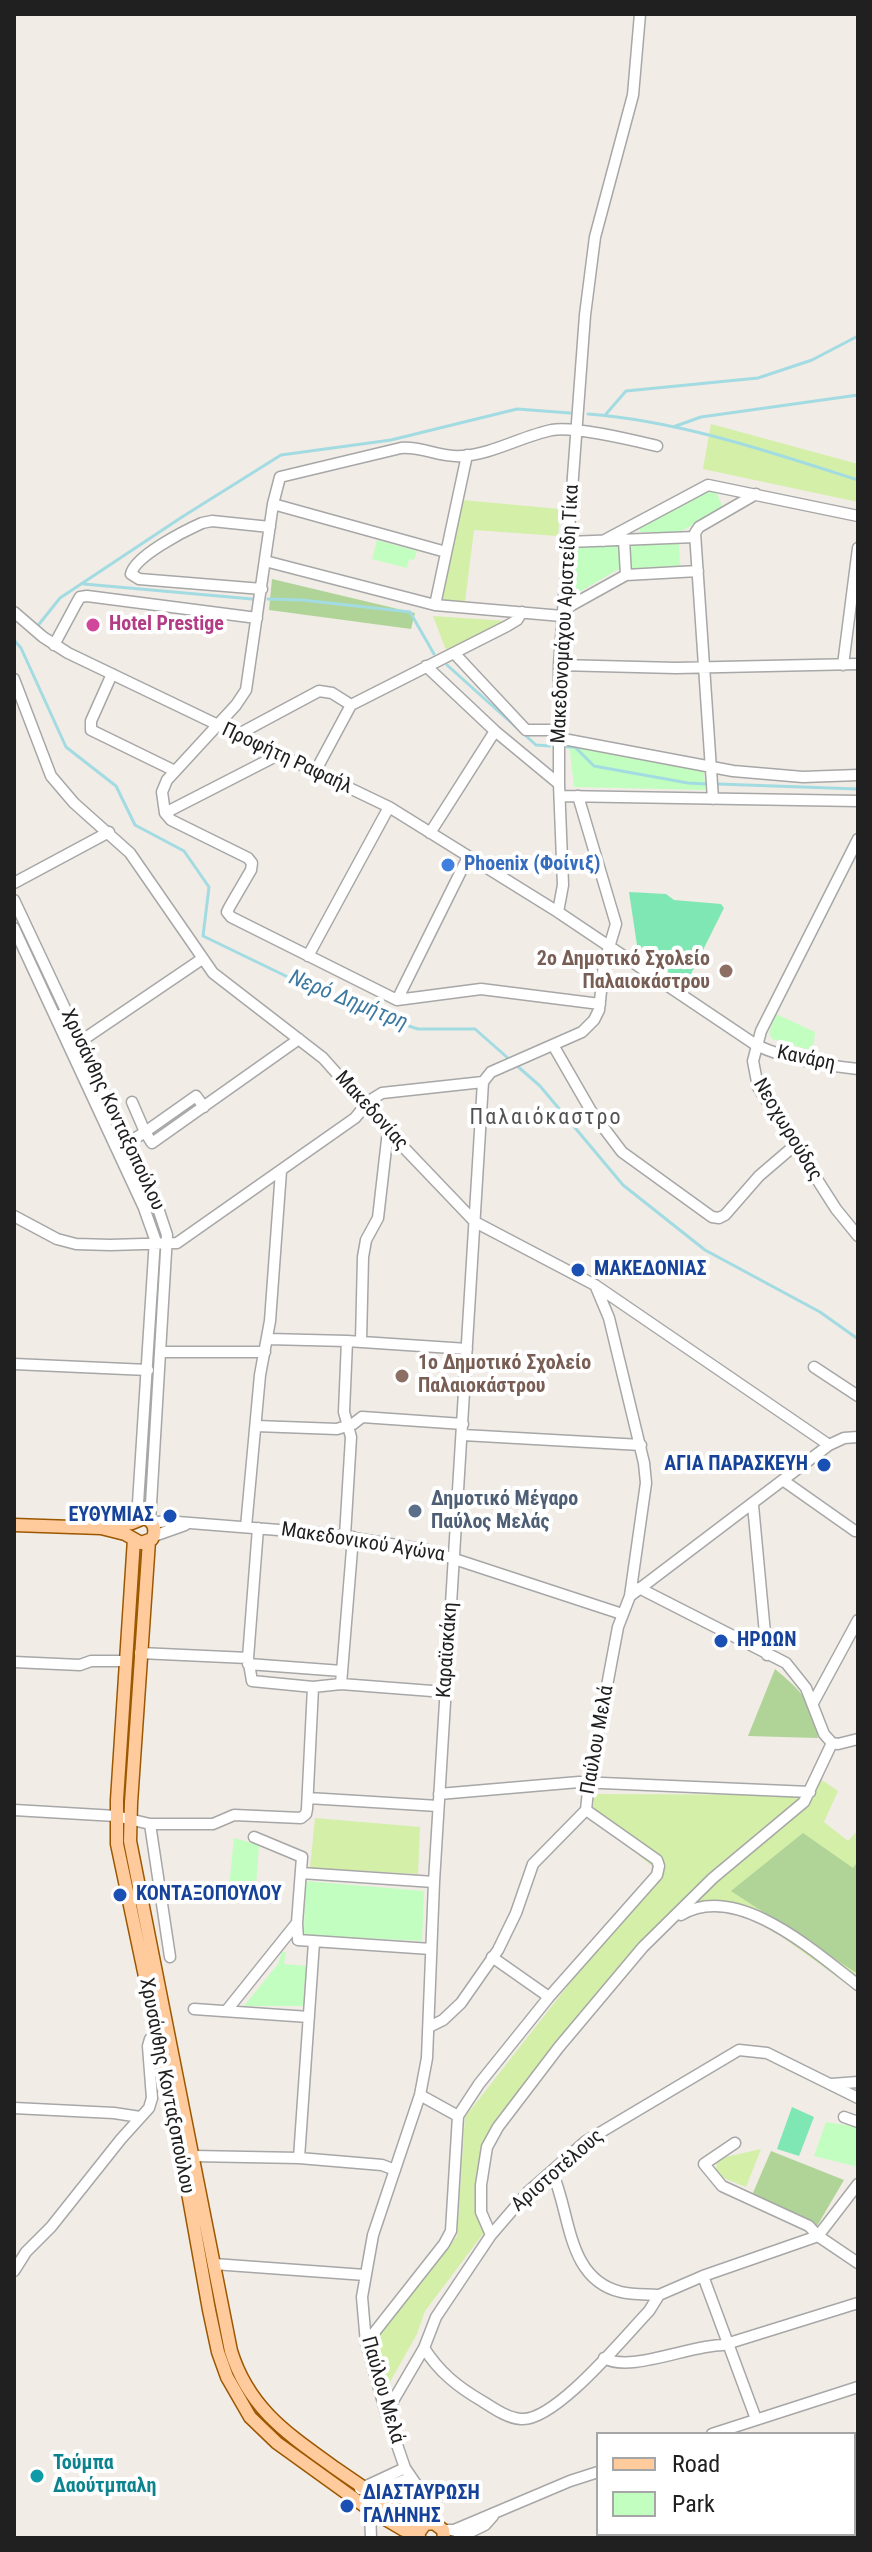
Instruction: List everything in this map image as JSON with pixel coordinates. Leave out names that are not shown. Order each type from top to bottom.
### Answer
[{"type":"main road","points":[[14,1525],[146,1527]]},
{"type":"main road","name":"Χρυσάνθης Κονταξοπούλου","points":[[430,2531],[366,2490],[276,2425],[248,2391],[238,2374],[231,2351],[123,1818],[126,1661],[133,1539],[130,1531],[146,1527],[140,1653],[123,1818],[117,1844],[218,2352],[244,2408],[264,2432],[361,2503],[404,2530],[430,2531]]},
{"type":"main road","points":[[101,1528],[133,1539]]},
{"type":"street","name":"Μακεδονομάχου Αριστείδη Τίκα","points":[[558,912],[563,885],[559,665],[581,364],[593,251],[629,113],[640,14]]},
{"type":"street","points":[[600,1004],[481,989],[397,1000],[231,917],[227,912],[252,863],[248,858],[171,820],[165,813],[162,789],[246,690],[273,504],[280,477],[411,447],[467,455],[552,430],[577,430],[657,446]]},
{"type":"street","points":[[435,605],[467,455]]},
{"type":"street","points":[[603,541],[708,485],[858,516]]},
{"type":"street","points":[[713,799],[695,537],[699,527],[756,494]]},
{"type":"street","points":[[273,504],[446,552]]},
{"type":"street","points":[[262,589],[139,579],[131,574],[139,560],[202,523],[212,521],[270,527]]},
{"type":"street","points":[[568,542],[695,537]]},
{"type":"street","points":[[624,540],[626,575]]},
{"type":"street","points":[[843,665],[858,548]]},
{"type":"street","points":[[265,561],[435,605],[562,613],[626,575],[698,571]]},
{"type":"street","points":[[54,645],[80,597],[87,596],[257,618]]},
{"type":"street","name":"Προφήτη Ραφαήλ","points":[[14,612],[54,645],[389,807],[558,912]]},
{"type":"street","points":[[315,772],[351,705],[507,626],[517,620],[522,612]]},
{"type":"street","points":[[454,653],[529,732],[558,734],[711,768],[789,776],[858,775]]},
{"type":"street","points":[[559,665],[704,668],[858,664]]},
{"type":"street","points":[[426,666],[559,790],[578,796],[858,801]]},
{"type":"street","points":[[112,674],[91,721],[91,730],[175,771]]},
{"type":"street","name":"Μακεδονίας","points":[[14,679],[51,776],[74,803],[109,832],[141,867],[202,959],[226,984],[323,1058],[475,1222],[595,1285],[829,1445]]},
{"type":"street","points":[[237,735],[319,691],[332,693],[351,705]]},
{"type":"street","points":[[430,833],[495,731]]},
{"type":"street","points":[[165,813],[278,755]]},
{"type":"street","points":[[14,1216],[69,1243],[169,1243],[186,1239],[355,1118],[375,1096],[385,1092],[483,1082],[488,1074],[500,1067],[589,1027],[600,1004],[603,966],[616,919],[578,796]]},
{"type":"street","points":[[308,956],[389,807]]},
{"type":"street","points":[[14,883],[109,832]]},
{"type":"street","points":[[558,912],[756,1045],[858,839]]},
{"type":"street","points":[[397,1000],[468,857]]},
{"type":"street","name":"Χρυσάνθης Κονταξοπούλου","points":[[14,900],[156,1202],[169,1243],[146,1527]]},
{"type":"street","name":"Χρυσάνθης Κονταξοπούλου","points":[[14,928],[144,1208],[156,1243],[148,1370],[146,1527]]},
{"type":"street","points":[[81,1041],[202,959]]},
{"type":"street","points":[[132,1102],[152,1143],[299,1039]]},
{"type":"street","points":[[553,1045],[591,1111],[622,1152],[712,1217],[725,1215],[759,1176],[794,1146]]},
{"type":"street","name":"Κανάρη","points":[[756,1045],[795,1059],[858,1069]]},
{"type":"street","name":"Νεοχωρούδας","points":[[756,1045],[753,1065],[756,1084],[836,1209],[858,1236]]},
{"type":"street","name":"Καραϊσκάκη","points":[[429,2027],[438,1806],[483,1082]]},
{"type":"street","points":[[361,1341],[363,1257],[366,1240],[378,1218],[388,1131]]},
{"type":"street","points":[[128,1143],[145,1132]]},
{"type":"street","points":[[246,1527],[268,1339],[281,1171]]},
{"type":"street","points":[[595,1285],[609,1318],[641,1445],[646,1483],[635,1592],[786,1663],[806,1688],[824,1734],[832,1743],[848,1743],[858,1739]]},
{"type":"street","points":[[268,1339],[361,1341],[467,1349]]},
{"type":"street","points":[[341,1684],[351,1437],[344,1412],[347,1341]]},
{"type":"street","points":[[162,1352],[265,1352]]},
{"type":"street","points":[[14,1364],[148,1370]]},
{"type":"street","points":[[814,1367],[858,1396]]},
{"type":"street","points":[[256,1426],[337,1429],[362,1417],[463,1430],[641,1445]]},
{"type":"street","name":"Παύλου Μελά","points":[[430,2531],[418,2487],[408,2473],[386,2413],[366,2343],[362,2305],[373,2235],[420,2095],[429,2027],[443,2020],[461,2003],[511,1924],[533,1864],[586,1810],[622,1614],[635,1592],[829,1445],[844,1438],[858,1437]]},
{"type":"street","points":[[784,1481],[855,1531]]},
{"type":"street","points":[[753,1505],[767,1655]]},
{"type":"street","name":"Μακεδονικού Αγώνα","points":[[146,1527],[191,1523],[246,1527],[349,1537],[427,1550],[622,1614]]},
{"type":"street","points":[[258,1528],[248,1661],[250,1678],[255,1682],[313,1687],[341,1684],[445,1692]]},
{"type":"street","points":[[813,1703],[858,1620]]},
{"type":"street","points":[[140,1653],[342,1671]]},
{"type":"street","points":[[14,1662],[80,1665],[91,1661],[126,1661]]},
{"type":"street","points":[[14,1810],[123,1818],[150,1824],[213,1824],[234,1815],[304,1816],[308,1798],[313,1687]]},
{"type":"street","points":[[491,2235],[481,2212],[481,2185],[487,2147],[498,2127],[587,2012],[643,1947],[713,1878],[804,1802],[832,1743]]},
{"type":"street","points":[[439,1794],[589,1782],[810,1792]]},
{"type":"street","points":[[308,1798],[438,1806]]},
{"type":"street","points":[[366,2343],[451,2231],[458,2116],[479,2084],[549,1997],[657,1875],[657,1860],[586,1810]]},
{"type":"street","points":[[150,1824],[170,1957]]},
{"type":"street","points":[[254,1837],[302,1857],[298,1940],[431,1949]]},
{"type":"street","points":[[301,1873],[434,1882]]},
{"type":"street","points":[[667,1925],[684,1912],[697,1908],[725,1905],[739,1908],[759,1916],[858,1985]]},
{"type":"street","points":[[227,2010],[297,1923]]},
{"type":"street","points":[[299,2158],[314,1942]]},
{"type":"street","points":[[492,1957],[549,1997]]},
{"type":"street","points":[[194,2009],[309,2017]]},
{"type":"street","points":[[14,2271],[26,2252],[51,2227],[151,2104],[147,2055],[149,2041],[157,2036]]},
{"type":"street","name":"Αριστοτέλους","points":[[386,2413],[424,2348],[436,2317],[491,2235],[528,2192],[586,2141],[739,2050],[767,2053],[858,2098]]},
{"type":"street","points":[[830,2084],[858,2082]]},
{"type":"street","points":[[420,2095],[458,2116]]},
{"type":"street","points":[[14,2108],[140,2117]]},
{"type":"street","points":[[844,2117],[858,2122]]},
{"type":"street","points":[[735,2143],[704,2164],[722,2186],[809,2226],[818,2236],[858,2263]]},
{"type":"street","points":[[193,2156],[299,2158],[382,2165],[395,2170]]},
{"type":"street","points":[[552,2172],[573,2242],[592,2277],[622,2293],[659,2295],[703,2276],[818,2236],[858,2184]]},
{"type":"street","points":[[214,2264],[365,2275]]},
{"type":"street","points":[[703,2276],[756,2419]]},
{"type":"street","points":[[424,2348],[447,2377],[487,2405],[518,2419],[544,2414],[559,2405],[649,2311],[659,2295]]},
{"type":"street","points":[[604,2358],[614,2363],[637,2362],[702,2345],[727,2344],[858,2303]]},
{"type":"street","points":[[718,2432],[858,2387]]},
{"type":"street","points":[[371,2538],[361,2503],[366,2490],[408,2473]]},
{"type":"street","points":[[430,2531],[454,2530],[596,2473]]},
{"type":"street","points":[[461,2537],[485,2525],[493,2516]]},
{"type":"green space","points":[[711,424],[858,464],[858,502],[703,469]]},
{"type":"green space","points":[[705,488],[716,491],[723,508],[680,532],[640,532],[638,525]]},
{"type":"green space","points":[[462,500],[560,509],[558,536],[474,530],[465,602],[441,600]]},
{"type":"green space","points":[[377,540],[417,551],[414,560],[409,559],[407,568],[372,559]]},
{"type":"green space","points":[[679,543],[680,566],[619,569],[574,595],[577,546]]},
{"type":"green space","points":[[272,579],[415,613],[411,629],[269,610]]},
{"type":"green space","points":[[433,616],[507,621],[446,650]]},
{"type":"green space","points":[[569,743],[704,768],[705,790],[574,787]]},
{"type":"green space","points":[[629,892],[666,894],[674,900],[721,904],[724,908],[686,984],[653,962],[637,945]]},
{"type":"green space","points":[[776,1014],[815,1032],[813,1051],[772,1039],[769,1033]]},
{"type":"green space","points":[[775,1669],[792,1683],[810,1706],[818,1738],[748,1736]]},
{"type":"green space","points":[[819,1778],[838,1791],[824,1822],[848,1841],[858,1830],[858,1992],[782,1937],[733,1912],[709,1911],[680,1917],[643,1947],[487,2147],[483,2234],[425,2311],[417,2334],[386,2389],[373,2343],[457,2236],[465,2117],[595,1951],[663,1875],[593,1818],[594,1794],[802,1795]]},
{"type":"green space","points":[[315,1818],[420,1827],[418,1874],[310,1868]]},
{"type":"green space","points":[[803,1833],[853,1868],[858,1861],[858,1974],[731,1891]]},
{"type":"green space","points":[[234,1838],[259,1845],[255,1899],[228,1897]]},
{"type":"green space","points":[[305,1881],[424,1891],[422,1941],[304,1935]]},
{"type":"green space","points":[[282,1952],[286,1952],[284,1964],[306,1966],[303,2006],[244,2006],[278,1964]]},
{"type":"green space","points":[[792,2107],[814,2117],[799,2156],[777,2149]]},
{"type":"green space","points":[[826,2122],[858,2127],[858,2167],[814,2156]]},
{"type":"green space","points":[[761,2149],[746,2187],[716,2175],[717,2159]]},
{"type":"green space","points":[[771,2151],[844,2180],[817,2226],[752,2195]]},
{"type":"waterway","points":[[606,414],[626,391],[758,378],[812,360],[858,336]]},
{"type":"waterway","points":[[673,427],[701,417],[858,395]]},
{"type":"waterway","points":[[36,628],[60,598],[281,455],[391,440],[517,409],[570,413]]},
{"type":"waterway","points":[[588,414],[691,431],[858,480]]},
{"type":"waterway","points":[[84,584],[252,599]]},
{"type":"waterway","points":[[268,599],[410,612],[434,654]]},
{"type":"waterway","name":"Νερό Δημήτρη","points":[[14,640],[21,648],[66,747],[116,786],[135,825],[184,851],[209,887],[203,936],[350,1007],[418,1029],[475,1029],[509,1059]]},
{"type":"waterway","points":[[447,665],[536,745],[550,746]]},
{"type":"waterway","points":[[567,747],[575,747],[594,766],[707,784]]},
{"type":"waterway","points":[[718,784],[858,789]]},
{"type":"waterway","name":"Νερό Δημήτρη","points":[[515,1064],[540,1086],[623,1185],[705,1250],[820,1312],[858,1339]]},
{"type":"place","name":"Hotel Prestige","points":[[93,625]]},
{"type":"place","name":"Phoenix (Φοίνιξ)","points":[[448,865]]},
{"type":"place","name":"2ο Δημοτικό Σχολείο Παλαιοκάστρου","points":[[726,971]]},
{"type":"place","name":"ΜΑΚΕΔΟΝΙΑΣ","points":[[578,1270]]},
{"type":"place","name":"1ο Δημοτικό Σχολείο Παλαιοκάστρου","points":[[402,1376]]},
{"type":"place","name":"ΑΓΙΑ ΠΑΡΑΣΚΕΥΗ","points":[[824,1465]]},
{"type":"place","name":"Δημοτικό Μέγαρο Παύλος Μελάς","points":[[415,1511]]},
{"type":"place","name":"ΕΥΘΥΜΙΑΣ","points":[[170,1516]]},
{"type":"place","name":"ΗΡΩΩΝ","points":[[721,1641]]},
{"type":"place","name":"ΚΟΝΤΑΞΟΠΟΥΛΟΥ","points":[[120,1895]]},
{"type":"place","name":"Τούμπα Δαούτμπαλη","points":[[37,2476]]},
{"type":"place","name":"ΔΙΑΣΤΑΥΡΩΣΗ ΓΑΛΗΝΗΣ","points":[[347,2506]]},
{"type":"district","name":"Παλαιόκαστρο","points":[[546,1118]]}]
